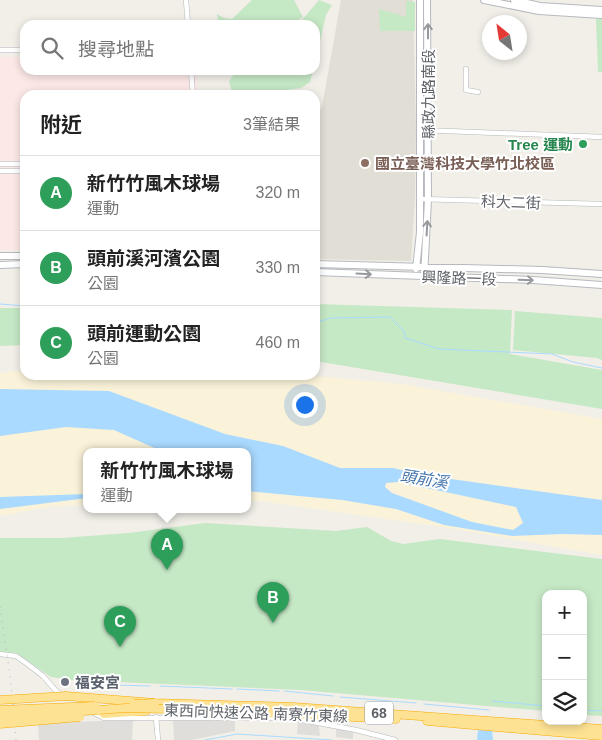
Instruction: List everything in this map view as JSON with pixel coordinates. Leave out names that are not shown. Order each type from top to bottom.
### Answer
[{"type":"highway","points":[[0,694],[66,696],[155,703]]},
{"type":"highway","points":[[0,700],[66,696]]},
{"type":"highway","name":"東西向快速公路 南寮竹東線","points":[[0,710],[155,703],[294,707],[602,729]]},
{"type":"highway","name":"東西向快速公路 南寮竹東線","points":[[0,717],[126,708],[208,710],[412,720],[602,736]]},
{"type":"highway","points":[[0,724],[125,713],[208,710]]},
{"type":"street","points":[[186,0],[188,20]]},
{"type":"street","name":"縣政九路南段","points":[[420,0],[428,200],[424,277]]},
{"type":"street","name":"縣政九路南段","points":[[415,276],[420,232],[427,0]]},
{"type":"street","points":[[484,0],[540,11],[602,15]]},
{"type":"street","points":[[514,0],[540,6],[602,10]]},
{"type":"street","points":[[0,50],[20,50]]},
{"type":"street","points":[[466,69],[466,90],[478,92]]},
{"type":"street","points":[[191,75],[193,90]]},
{"type":"street","points":[[424,130],[602,137]]},
{"type":"street","points":[[0,164],[20,164]]},
{"type":"street","points":[[0,171],[20,170]]},
{"type":"street","name":"科大二街","points":[[420,199],[602,204]]},
{"type":"street","points":[[0,256],[20,256]]},
{"type":"street","points":[[0,265],[20,264]]},
{"type":"street","name":"興隆路一段","points":[[320,264],[542,270],[602,274]]},
{"type":"street","name":"興隆路一段","points":[[320,272],[533,280],[602,285]]},
{"type":"street","points":[[0,654],[16,656],[43,676],[57,692],[104,718],[292,718],[356,730],[395,740]]},
{"type":"street","points":[[156,717],[158,740]]},
{"type":"shaded area","name":"國立臺灣科技大學竹北校區","points":[[341,0],[413,0],[416,129],[415,197],[411,261],[320,259],[320,110]]},
{"type":"shaded area","points":[[0,57],[20,57],[20,75],[197,75],[198,90],[20,90],[20,251],[0,250]]},
{"type":"shaded area","points":[[173,719],[235,720],[235,731],[192,740],[174,740]]},
{"type":"shaded area","points":[[133,720],[132,740],[39,740],[38,723]]},
{"type":"shaded area","points":[[298,722],[319,725],[320,736],[297,734]]},
{"type":"shaded area","points":[[336,729],[353,731],[353,739],[336,737]]},
{"type":"green space","points":[[252,0],[294,0],[303,17],[298,20],[218,20],[217,14],[224,18],[232,19]]},
{"type":"green space","points":[[319,0],[332,5],[326,15],[320,41],[320,20],[302,20]]},
{"type":"green space","points":[[406,1],[415,2],[415,31],[380,31],[379,9],[406,17]]},
{"type":"green space","points":[[596,19],[602,19],[602,72],[598,72]]},
{"type":"green space","points":[[233,75],[312,75],[310,82],[301,88],[287,90],[231,90],[229,82]]},
{"type":"green space","points":[[320,304],[512,310],[510,354],[602,370],[602,409],[320,362]]},
{"type":"green space","points":[[0,308],[20,308],[20,345],[0,346]]},
{"type":"green space","points":[[515,311],[602,318],[602,360],[513,350]]},
{"type":"green space","points":[[205,523],[336,531],[367,527],[391,541],[403,544],[440,539],[602,559],[602,716],[587,715],[587,590],[542,590],[542,711],[301,690],[72,680],[51,677],[16,653],[0,652],[0,538],[62,538],[129,533]]},
{"type":"sand","points":[[20,371],[20,380],[320,380],[320,377],[402,384],[602,419],[602,555],[456,529],[251,501],[251,448],[83,448],[83,505],[54,506],[0,516],[0,373]]},
{"type":"water","name":"頭前溪","points":[[0,389],[109,391],[225,434],[283,446],[340,468],[393,468],[430,476],[602,500],[602,535],[512,536],[444,525],[396,509],[342,500],[251,491],[251,448],[154,448],[114,430],[66,427],[0,436]],"holes":[[[398,482],[516,507],[523,523],[513,530],[472,522],[392,493],[385,487],[386,483]]]},
{"type":"water","points":[[83,494],[83,499],[0,509],[0,497]]},
{"type":"water","points":[[478,730],[492,731],[493,740],[477,740]]},
{"type":"waterway","points":[[0,304],[20,306]]},
{"type":"waterway","points":[[320,321],[331,318],[390,317],[404,331],[405,338],[439,349],[552,354],[573,362],[602,368]]},
{"type":"waterway","points":[[81,684],[150,686]]},
{"type":"waterway","points":[[160,686],[232,689]]},
{"type":"waterway","points":[[237,689],[279,691]]},
{"type":"waterway","points":[[284,691],[333,696]]},
{"type":"waterway","points":[[340,697],[416,703]]},
{"type":"waterway","points":[[492,701],[542,706]]},
{"type":"waterway","points":[[424,704],[489,710]]},
{"type":"waterway","points":[[587,710],[602,711]]},
{"type":"waterway","points":[[205,740],[237,734],[332,740]]},
{"type":"railway","points":[[0,607],[10,675],[16,740]]},
{"type":"place","name":"Tree 運動","points":[[583,144]]},
{"type":"place","name":"國立臺灣科技大學竹北校區","points":[[365,163]]},
{"type":"place","name":"新竹竹風木球場","points":[[167,570]]},
{"type":"place","name":"頭前溪河濱公園","points":[[273,623]]},
{"type":"place","name":"頭前運動公園","points":[[120,647]]},
{"type":"place","name":"福安宮","points":[[65,682]]}]
